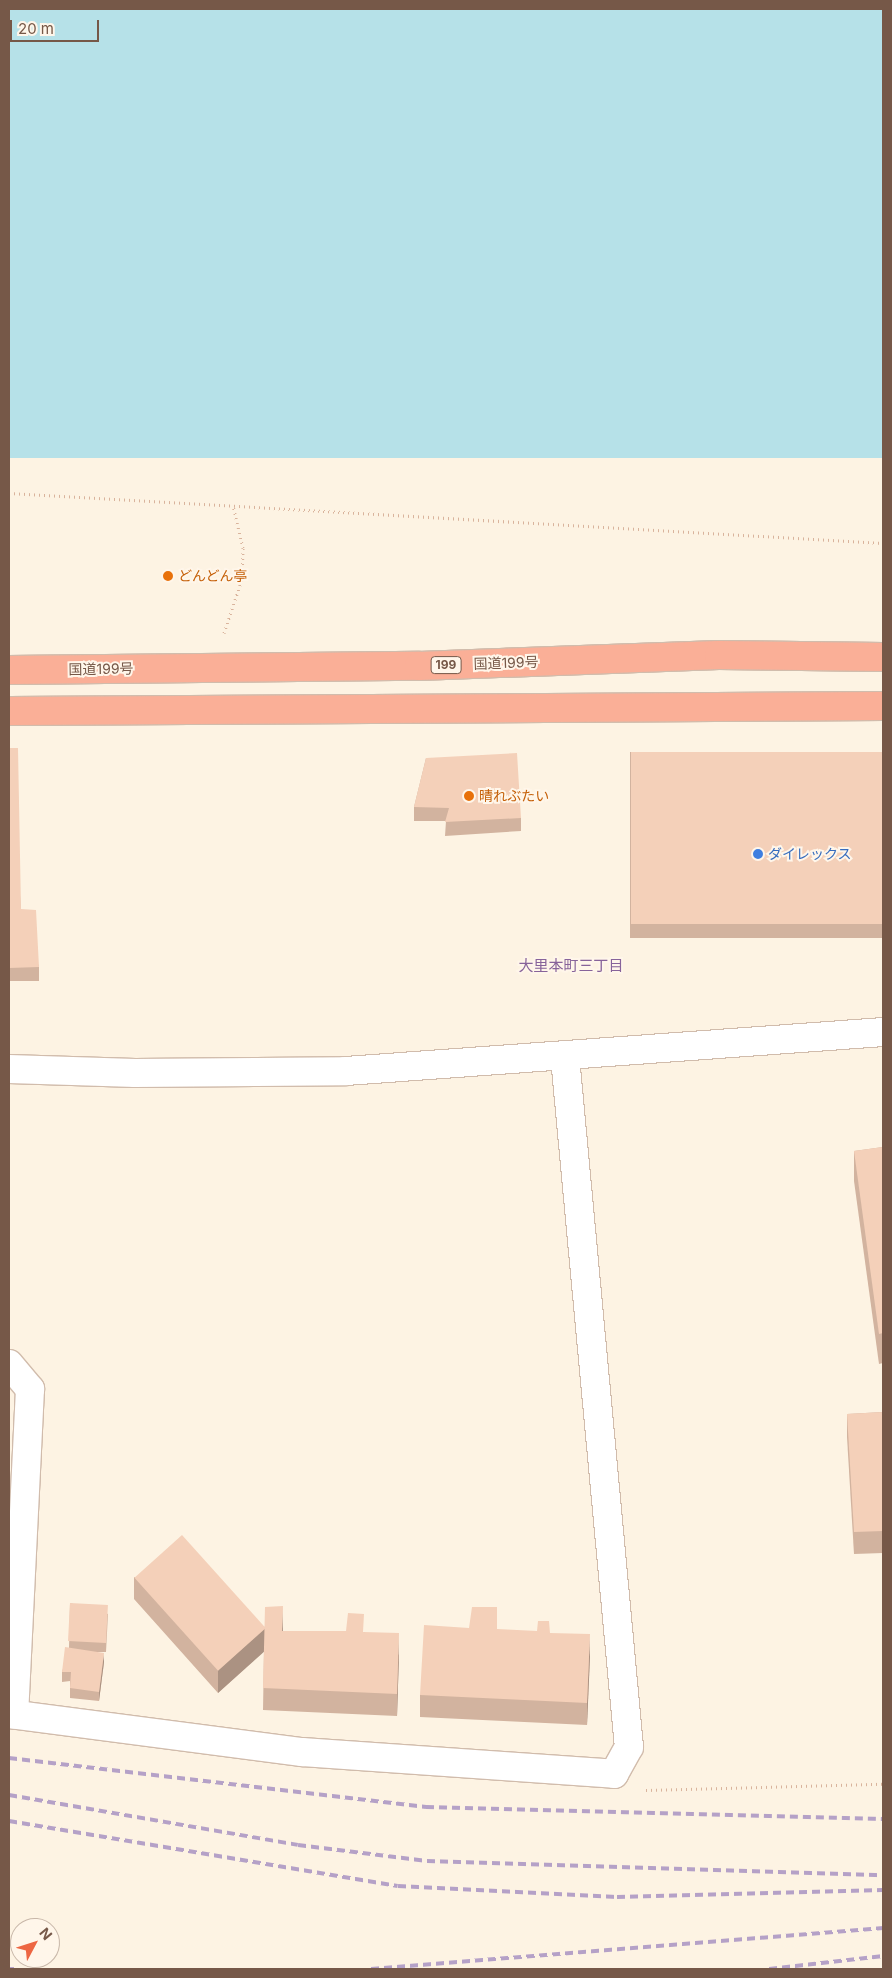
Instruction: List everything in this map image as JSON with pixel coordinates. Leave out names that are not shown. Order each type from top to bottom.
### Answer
[{"type":"highway","name":"国道199号","points":[[9,670],[419,666],[719,655],[883,656]]},
{"type":"highway","points":[[9,711],[883,706]]},
{"type":"street","points":[[9,1068],[136,1073],[346,1071],[565,1057],[883,1032]]},
{"type":"street","points":[[9,1364],[30,1389],[11,1715],[302,1752],[614,1774],[630,1747],[565,1057]]},
{"type":"path","points":[[9,493],[233,504],[883,542]]},
{"type":"path","points":[[224,633],[242,579],[243,548],[233,504]]},
{"type":"path","points":[[646,1790],[883,1784]]},
{"type":"water","points":[[9,9],[883,9],[883,458],[9,458]]},
{"type":"building","points":[[9,748],[18,748],[21,909],[36,910],[39,967],[9,968]]},
{"type":"building","name":"ダイレックス","points":[[631,752],[883,752],[883,924],[631,924]]},
{"type":"building","name":"晴れぶたい","points":[[517,753],[521,818],[445,822],[449,808],[414,807],[426,758]]},
{"type":"building","points":[[883,1147],[883,1333],[879,1334],[854,1151]]},
{"type":"building","points":[[883,1412],[883,1531],[854,1532],[847,1414]]},
{"type":"building","points":[[182,1535],[266,1628],[218,1671],[134,1578]]},
{"type":"building","points":[[70,1603],[108,1605],[106,1643],[68,1641]]},
{"type":"building","points":[[283,1606],[282,1631],[346,1631],[348,1613],[364,1614],[363,1632],[399,1633],[397,1694],[263,1688],[265,1607]]},
{"type":"building","points":[[472,1607],[497,1607],[497,1629],[537,1631],[538,1621],[549,1621],[550,1633],[590,1634],[587,1703],[420,1695],[424,1625],[469,1628]]},
{"type":"building","points":[[65,1647],[104,1653],[99,1692],[70,1688],[71,1672],[62,1672]]},
{"type":"railway","points":[[9,1758],[426,1807],[883,1819]]},
{"type":"railway","points":[[9,1795],[298,1845],[427,1861],[883,1875]]},
{"type":"railway","points":[[9,1821],[398,1886],[617,1897],[883,1890]]},
{"type":"railway","points":[[371,1969],[883,1928]]},
{"type":"railway","points":[[769,1969],[883,1956]]},
{"type":"railway","points":[[9,1969],[14,1969]]},
{"type":"place","name":"どんどん亭","points":[[168,576]]},
{"type":"place","name":"晴れぶたい","points":[[469,796]]},
{"type":"place","name":"ダイレックス","points":[[758,854]]},
{"type":"district","name":"大里本町三丁目","points":[[571,966]]}]
